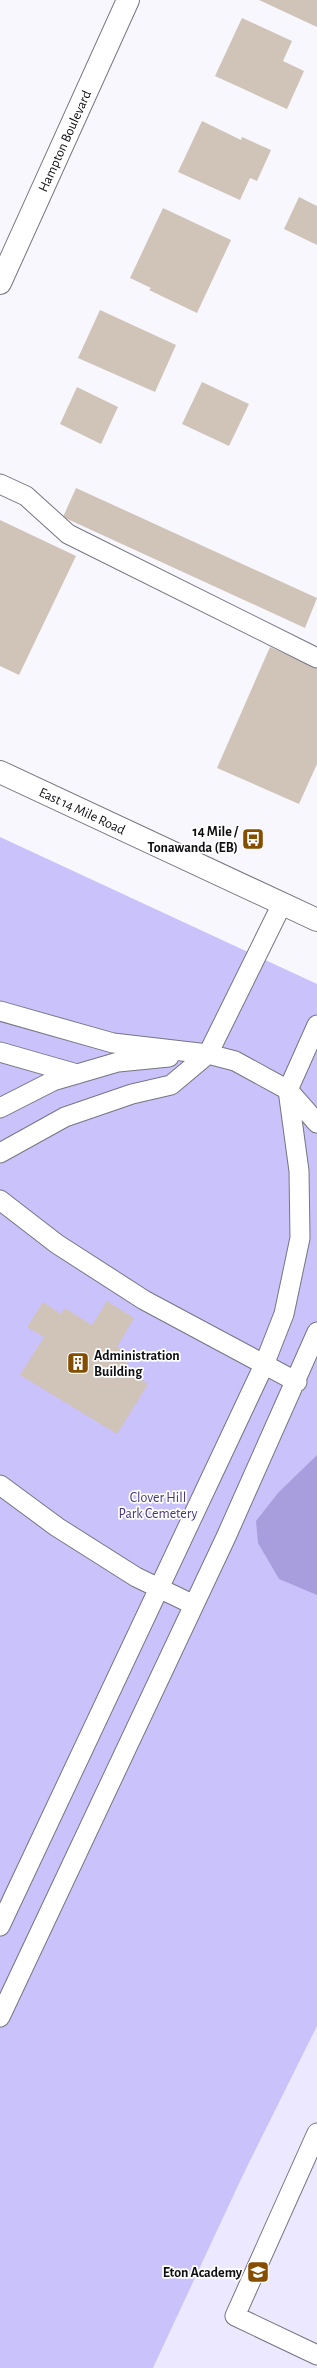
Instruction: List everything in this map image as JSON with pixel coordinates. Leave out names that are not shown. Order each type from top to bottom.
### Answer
[{"type":"main road","name":"Hampton Boulevard","points":[[0,283],[128,0]]},
{"type":"main road","name":"East 14 Mile Road","points":[[0,772],[317,920]]},
{"type":"lane","points":[[0,484],[26,496],[68,534],[317,658]]},
{"type":"lane","points":[[0,1153],[65,1117],[132,1094],[171,1085],[208,1054],[282,904]]},
{"type":"lane","points":[[0,1011],[112,1043],[208,1054],[235,1061],[288,1090],[317,1123]]},
{"type":"lane","points":[[0,1926],[264,1365],[284,1314],[300,1238],[299,1171],[288,1090],[317,1025]]},
{"type":"lane","points":[[0,1052],[77,1074]]},
{"type":"lane","points":[[0,1108],[53,1081],[118,1062],[208,1054]]},
{"type":"lane","points":[[0,1200],[57,1244],[120,1285],[297,1382]]},
{"type":"lane","points":[[0,2017],[194,1605],[297,1382],[317,1332]]},
{"type":"lane","points":[[0,1485],[57,1527],[136,1577],[194,1605]]},
{"type":"lane","points":[[317,2133],[235,2316],[317,2355]]},
{"type":"shaded area","points":[[317,1455],[317,1595],[279,1579],[258,1543],[256,1521],[278,1493]]},
{"type":"shaded area","name":"Eton Academy","points":[[317,2026],[317,2368],[153,2368],[243,2175]]},
{"type":"green space","name":"Clover Hill Park Cemetery","points":[[0,837],[317,984],[317,2026],[243,2175],[153,2368],[0,2368]]},
{"type":"building","points":[[259,0],[317,0],[317,27]]},
{"type":"building","points":[[242,18],[292,41],[283,61],[304,71],[287,109],[215,76]]},
{"type":"building","points":[[202,121],[241,140],[242,137],[271,150],[257,181],[250,178],[240,200],[178,172]]},
{"type":"building","points":[[299,197],[317,206],[317,245],[284,229]]},
{"type":"building","points":[[163,208],[231,240],[197,313],[149,290],[151,288],[130,278]]},
{"type":"building","points":[[100,310],[176,345],[155,392],[78,358]]},
{"type":"building","points":[[202,382],[249,404],[229,446],[182,424]]},
{"type":"building","points":[[77,387],[118,407],[101,444],[60,424]]},
{"type":"building","points":[[76,488],[317,598],[305,628],[63,517]]},
{"type":"building","points":[[0,520],[76,556],[19,675],[0,666]]},
{"type":"building","points":[[270,647],[317,668],[317,764],[299,804],[217,768]]},
{"type":"building","name":"Administration Building","points":[[107,1301],[134,1318],[117,1347],[132,1356],[124,1369],[148,1384],[117,1434],[20,1375],[44,1337],[27,1327],[43,1302],[61,1314],[65,1308],[92,1325]]},
{"type":"place","name":"14 Mile / Tonawanda (EB)","points":[[253,839]]},
{"type":"place","name":"Administration Building","points":[[78,1363]]},
{"type":"place","name":"Eton Academy","points":[[258,2272]]}]
